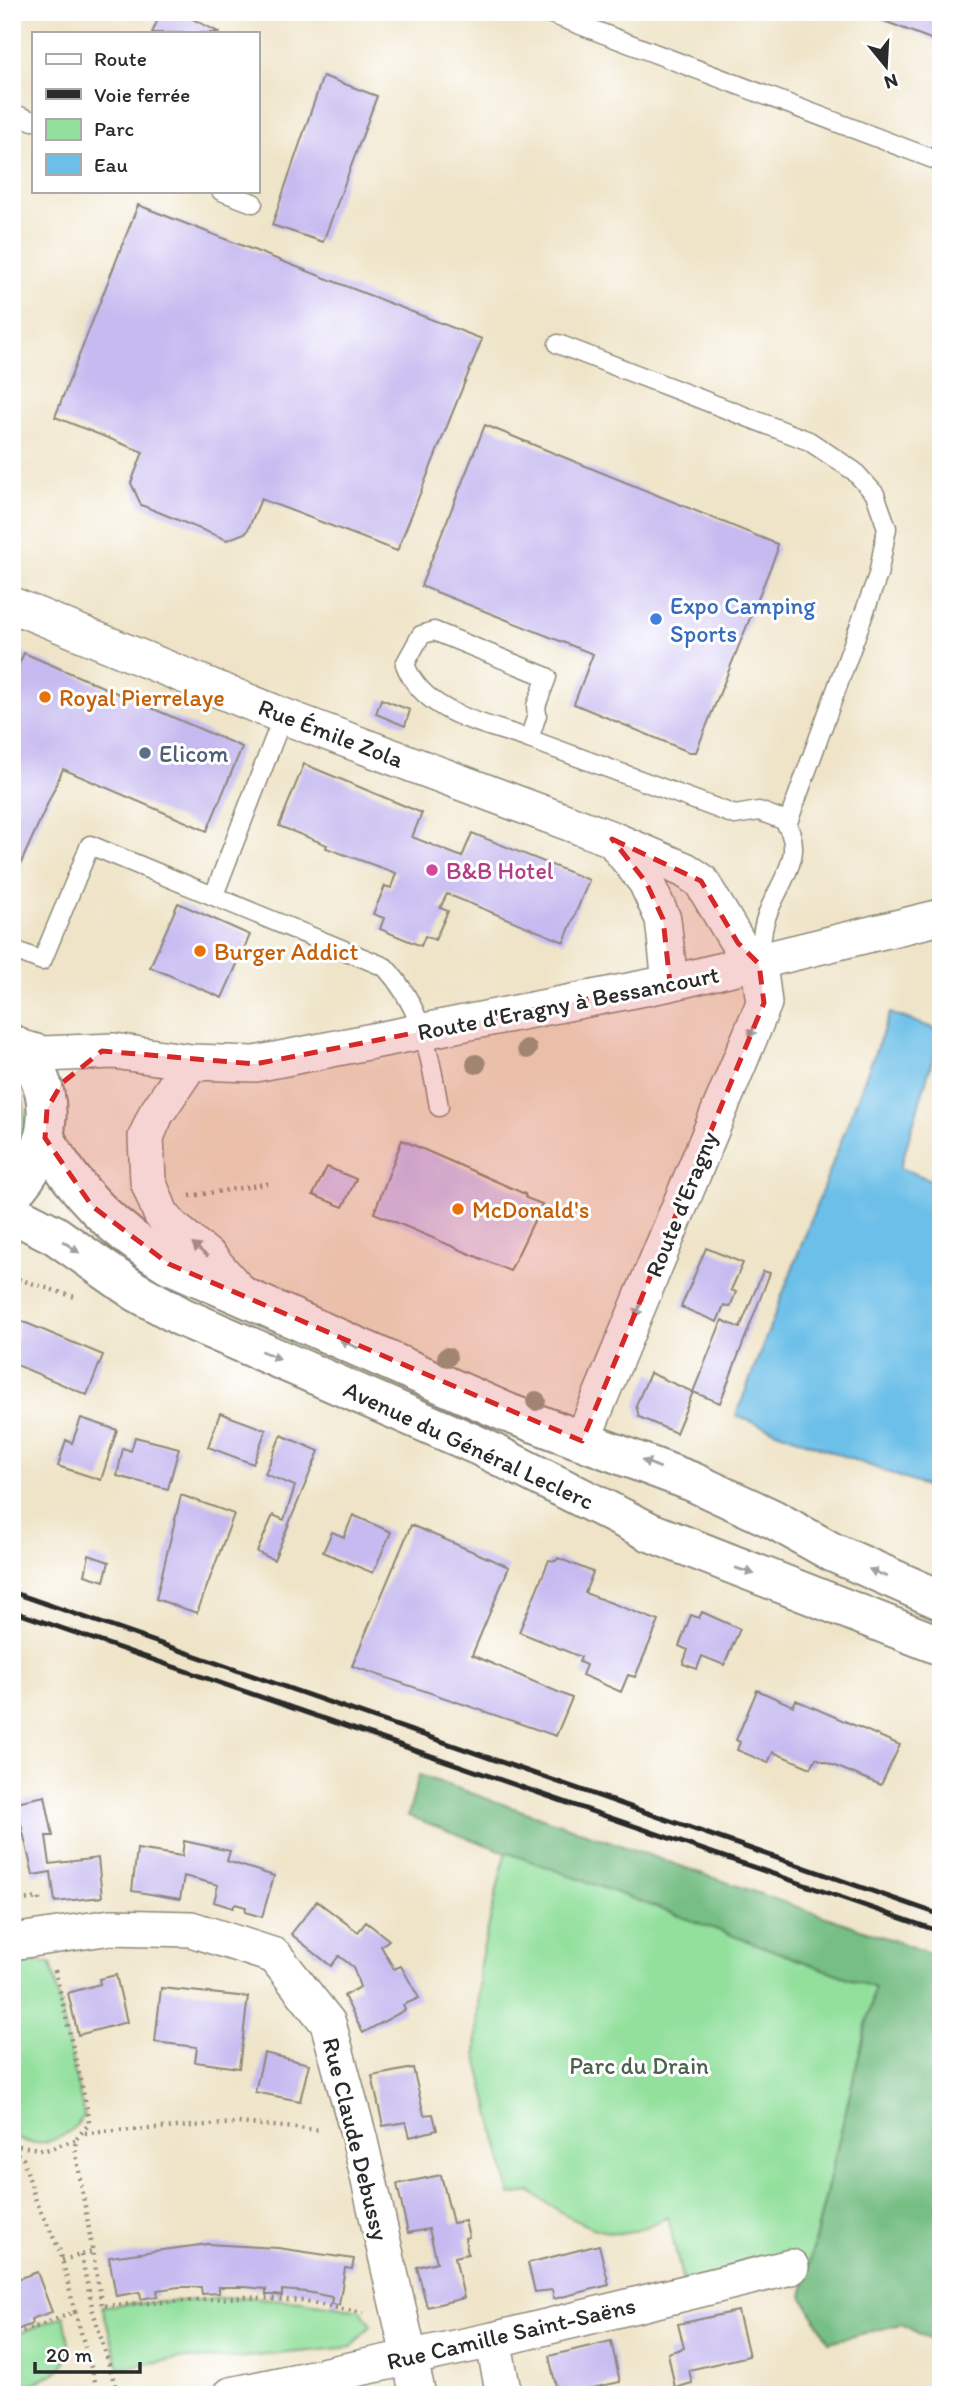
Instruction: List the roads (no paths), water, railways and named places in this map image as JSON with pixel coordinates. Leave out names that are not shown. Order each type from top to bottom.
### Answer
[{"type":"main road","name":"Avenue du Général Leclerc","points":[[14,1045],[36,1071],[46,1124],[76,1187],[118,1229],[169,1264],[508,1413],[582,1441],[703,1499],[941,1600]]},
{"type":"main road","points":[[12,1194],[38,1160],[46,1124]]},
{"type":"main road","name":"Avenue du Général Leclerc","points":[[12,1213],[55,1235],[135,1291],[182,1317],[479,1446],[658,1535],[702,1554],[859,1611],[941,1646]]},
{"type":"main road","points":[[658,1535],[682,1530],[703,1499]]},
{"type":"main road","points":[[702,1554],[689,1531],[703,1499]]},
{"type":"street","name":"Rue Émile Zola","points":[[12,604],[283,716],[612,839],[685,870],[701,881],[738,943],[760,964]]},
{"type":"street","points":[[612,839],[646,882],[663,919],[670,983]]},
{"type":"street","name":"Route d'Eragny à Bessancourt","points":[[14,1045],[43,1054],[102,1051],[141,1053],[191,1062],[255,1064],[760,964],[941,917]]},
{"type":"street","name":"Route d'Eragny","points":[[582,1441],[764,1003],[760,964]]},
{"type":"street","points":[[46,1124],[69,1073],[86,1058],[102,1051]]},
{"type":"street","points":[[191,1062],[156,1114],[146,1138],[148,1181],[161,1214],[173,1228],[210,1258],[247,1300]]},
{"type":"street","name":"Rue Claude Debussy","points":[[12,1942],[111,1927],[191,1929],[275,1955],[327,2022],[359,2137],[418,2395]]},
{"type":"street","name":"Rue Camille Saint-Saëns","points":[[231,2395],[493,2340],[791,2267]]},
{"type":"street","points":[[493,2340],[504,2395]]},
{"type":"lane","points":[[546,12],[941,162]]},
{"type":"lane","points":[[12,113],[32,121]]},
{"type":"lane","points":[[224,192],[253,203]]},
{"type":"lane","points":[[558,344],[809,441],[854,471],[875,494],[887,528],[878,575],[787,825],[794,849],[791,862],[763,925],[760,964]]},
{"type":"lane","points":[[529,739],[537,715],[536,706],[547,677],[433,631],[421,635],[405,664],[419,692],[454,713],[735,815],[770,813],[787,825]]},
{"type":"lane","points":[[214,895],[283,716]]},
{"type":"lane","points":[[12,949],[42,961],[90,845],[385,967],[410,1000],[424,1032],[439,1107]]},
{"type":"water","points":[[890,1013],[941,1031],[900,1168],[941,1184],[941,1451],[927,1487],[736,1416]]},
{"type":"railway","points":[[12,1592],[941,1915]]},
{"type":"railway","points":[[12,1611],[941,1932]]},
{"type":"place","name":"Expo Camping Sports","points":[[656,619]]},
{"type":"place","name":"Royal Pierrelaye","points":[[45,697]]},
{"type":"place","name":"Elicom","points":[[145,753]]},
{"type":"place","name":"B&B Hotel","points":[[432,870]]},
{"type":"place","name":"Burger Addict","points":[[200,951]]},
{"type":"place","name":"McDonald's","points":[[458,1209]]},
{"type":"park label","name":"Parc du Drain","points":[[639,2065]]}]
